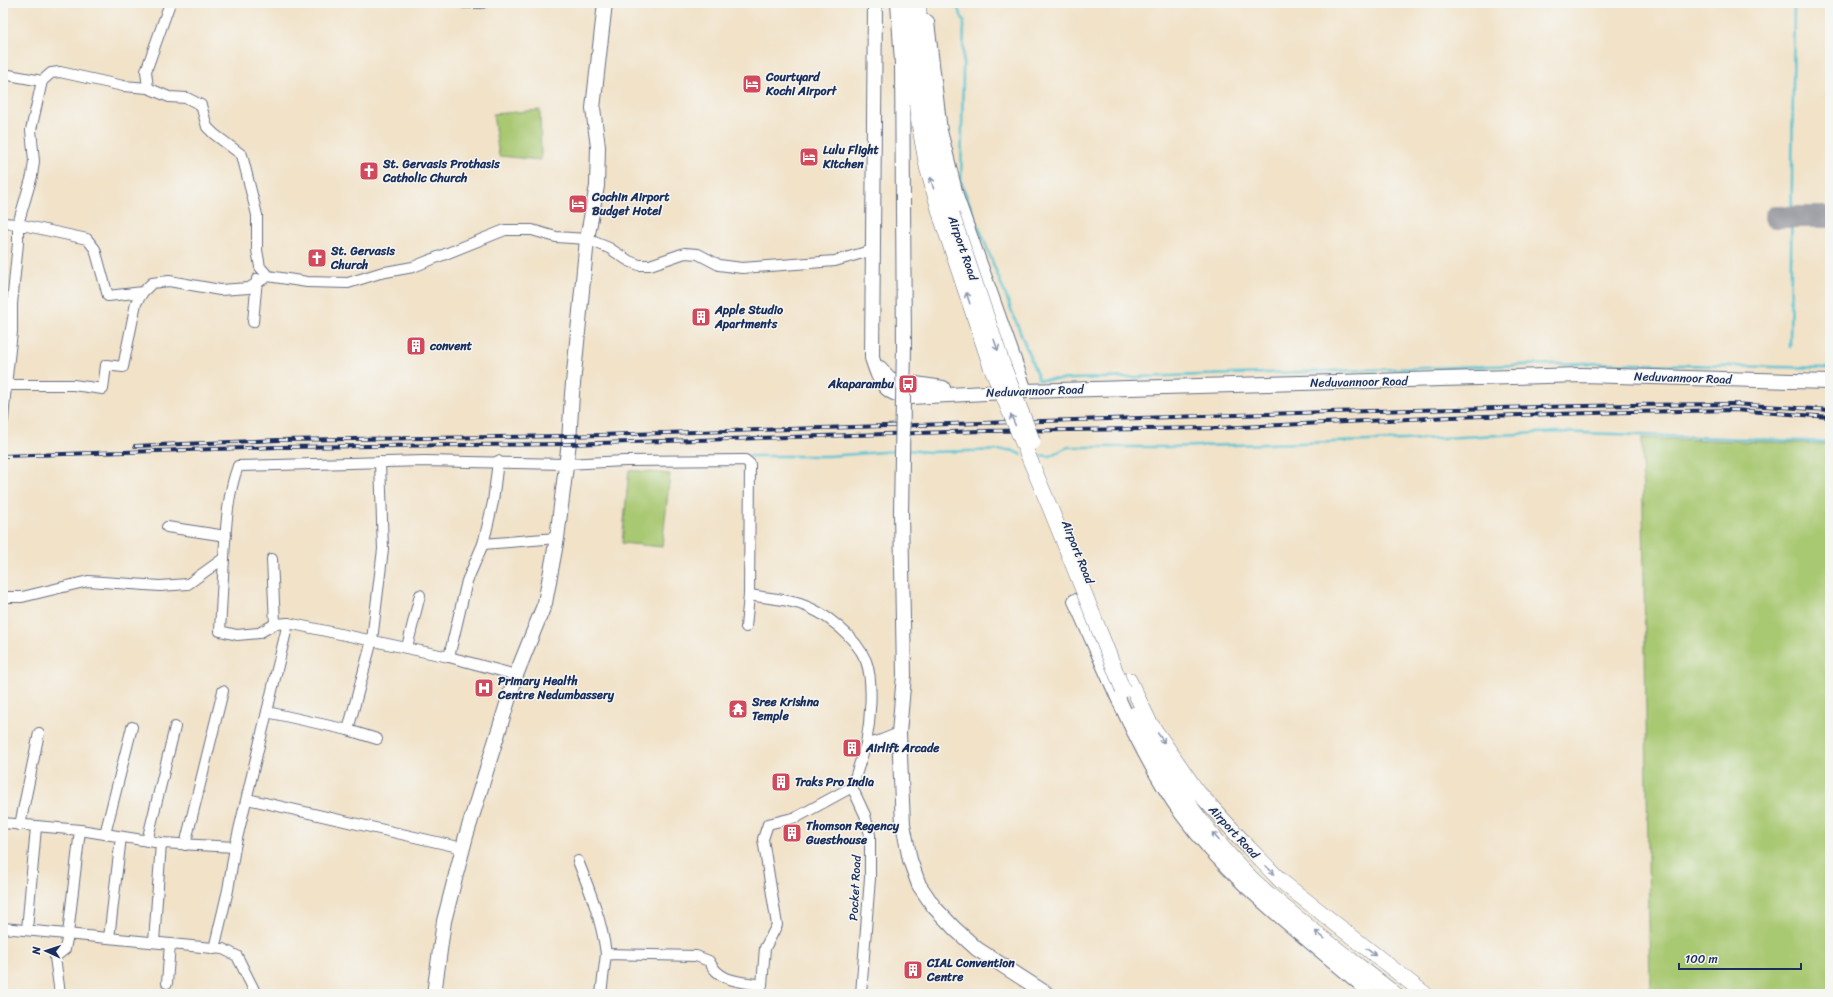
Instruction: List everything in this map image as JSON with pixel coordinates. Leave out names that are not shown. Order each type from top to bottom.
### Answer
[{"type":"main road","name":"Airport Road","points":[[915,8],[928,112],[938,163],[952,215],[1004,368],[1126,685],[1141,728],[1189,806],[1238,864],[1271,896],[1395,994]]},
{"type":"main road","name":"Airport Road","points":[[1126,685],[1150,723],[1197,791],[1249,848],[1281,881],[1425,994]]},
{"type":"street","points":[[148,88],[146,71],[170,3]]},
{"type":"street","points":[[464,3],[482,3]]},
{"type":"street","points":[[434,994],[444,920],[462,848],[516,675],[545,603],[557,538],[566,464],[588,239],[597,186],[598,147],[593,108],[605,3]]},
{"type":"street","points":[[875,3],[872,358],[889,378],[938,391],[980,387],[1020,377]]},
{"type":"street","points":[[898,3],[902,63],[904,345],[901,512],[904,675],[899,733],[903,824],[910,860],[919,885],[934,907],[954,929],[977,949],[1047,994]]},
{"type":"street","points":[[915,8],[940,131],[957,199],[1025,390]]},
{"type":"street","points":[[3,420],[12,332],[12,304],[18,243],[18,224],[32,176],[34,161],[31,130],[42,81],[51,73],[60,72],[123,86],[148,88],[169,96],[186,98],[201,105],[207,127],[242,155],[257,215],[257,250],[260,267],[256,283],[253,322]]},
{"type":"street","points":[[3,74],[42,81]]},
{"type":"street","points":[[3,223],[18,224],[87,239],[95,249],[108,296],[143,292]]},
{"type":"street","points":[[6,385],[73,385],[103,389],[106,365],[123,367],[136,303],[143,292],[152,283],[169,281],[220,290],[249,288],[268,276],[307,282],[348,283],[380,273],[413,267],[505,230],[532,230],[556,236],[588,239],[609,248],[629,261],[639,265],[650,265],[691,252],[719,265],[742,268],[835,261],[873,250]]},
{"type":"street","points":[[260,267],[268,276]]},
{"type":"street","name":"Neduvannoor Road","points":[[872,358],[878,374],[890,392],[895,395],[912,397],[938,391],[1582,375],[1830,382]]},
{"type":"street","points":[[516,675],[407,647],[288,623],[275,624],[259,633],[237,635],[220,631],[224,558],[231,485],[238,466],[380,462],[498,461],[566,464],[625,461],[745,460],[750,464],[749,595],[746,627]]},
{"type":"street","points":[[449,657],[467,581],[482,544],[493,502],[498,461]]},
{"type":"street","points":[[348,730],[372,640],[383,549],[380,462]]},
{"type":"street","points":[[167,527],[226,536]]},
{"type":"street","points":[[482,544],[557,538]]},
{"type":"street","points":[[3,597],[22,597],[88,581],[160,586],[188,584],[224,558]]},
{"type":"street","points":[[272,559],[275,624]]},
{"type":"street","points":[[407,647],[420,595]]},
{"type":"street","points":[[606,954],[696,956],[709,961],[714,971],[728,979],[763,989],[765,948],[777,925],[763,839],[768,824],[797,817],[852,787],[866,744],[870,720],[870,686],[866,661],[851,638],[830,619],[801,604],[749,595]]},
{"type":"street","points":[[1075,601],[1147,758],[1182,814],[1215,853],[1255,895],[1372,994]]},
{"type":"street","points":[[214,949],[228,890],[235,848],[288,623]]},
{"type":"street","points":[[185,845],[223,692]]},
{"type":"street","points":[[267,712],[348,730],[377,739]]},
{"type":"street","points":[[105,834],[132,727]]},
{"type":"street","points":[[147,841],[175,727]]},
{"type":"street","points":[[20,825],[39,733]]},
{"type":"street","points":[[866,744],[879,741],[899,733]]},
{"type":"street","name":"Pocket Road","points":[[852,787],[865,815],[870,835],[870,878],[861,994]]},
{"type":"street","points":[[247,799],[462,848]]},
{"type":"street","points":[[3,823],[80,830],[161,843],[235,848]]},
{"type":"street","points":[[27,930],[36,827]]},
{"type":"street","points":[[60,994],[55,957],[65,949],[68,934],[80,830]]},
{"type":"street","points":[[109,938],[121,837]]},
{"type":"street","points":[[154,942],[161,843]]},
{"type":"street","points":[[578,861],[594,900],[602,930],[606,954],[601,994]]},
{"type":"street","points":[[3,928],[223,949],[237,956],[256,994]]},
{"type":"street","points":[[167,983],[170,944]]},
{"type":"green space","points":[[540,110],[541,160],[499,156],[493,114]]},
{"type":"green space","points":[[1642,438],[1830,444],[1830,994],[1650,994]]},
{"type":"green space","points":[[629,470],[670,474],[662,547],[622,543]]},
{"type":"waterway","points":[[955,3],[964,21],[961,182],[1039,380],[1584,363],[1830,368]]},
{"type":"waterway","points":[[1790,347],[1794,3]]},
{"type":"waterway","points":[[1033,455],[1050,456],[1068,447],[1167,447],[1403,440],[1558,432],[1830,442]]},
{"type":"waterway","points":[[906,450],[929,452],[1011,450],[1022,455]]},
{"type":"waterway","points":[[744,456],[828,456],[897,451]]},
{"type":"taxiway","points":[[1775,217],[1830,217]]},
{"type":"railway","points":[[135,446],[279,440],[568,436],[1329,412],[1631,405],[1733,404],[1830,410]]},
{"type":"railway","points":[[3,456],[278,447],[567,444],[983,431],[1219,428],[1451,417],[1630,412],[1734,410],[1830,417]]},
{"type":"place","name":"Courtyard Kochi Airport","points":[[752,84]]},
{"type":"place","name":"Lulu Flight Kitchen","points":[[809,157]]},
{"type":"place","name":"St. Gervasis Prothasis Catholic Church","points":[[369,171]]},
{"type":"place","name":"Cochin Airport Budget Hotel","points":[[578,204]]},
{"type":"place","name":"St. Gervasis Church","points":[[317,258]]},
{"type":"place","name":"Apple Studio Apartments","points":[[701,317]]},
{"type":"place","name":"convent","points":[[416,346]]},
{"type":"place","name":"Akaparambu","points":[[908,384]]},
{"type":"place","name":"Primary Health Centre Nedumbassery","points":[[484,688]]},
{"type":"place","name":"Sree Krishna Temple","points":[[738,709]]},
{"type":"place","name":"Airlift Arcade","points":[[852,748]]},
{"type":"place","name":"Traks Pro India","points":[[781,782]]},
{"type":"place","name":"Thomson Regency Guesthouse","points":[[792,833]]},
{"type":"place","name":"CIAL Convention Centre","points":[[913,970]]}]
